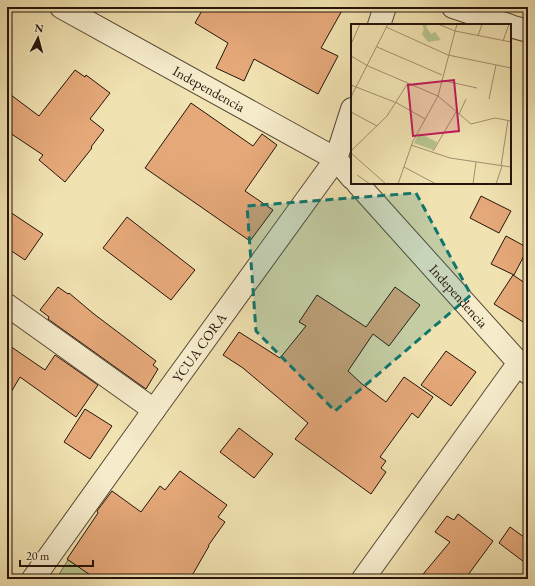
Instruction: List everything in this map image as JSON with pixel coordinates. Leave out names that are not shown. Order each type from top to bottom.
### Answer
[{"type":"street","name":"Independencia","points":[[61,7],[336,159],[351,177]]},
{"type":"street","points":[[379,24],[385,7]]},
{"type":"street","points":[[453,7],[506,24]]},
{"type":"street","points":[[511,26],[528,31]]},
{"type":"street","name":"YCUA CORA","points":[[33,579],[336,159],[351,112]]},
{"type":"street","name":"Independencia","points":[[358,184],[523,369]]},
{"type":"street","points":[[7,305],[154,410]]},
{"type":"street","points":[[362,579],[523,369]]},
{"type":"highlighted area","points":[[416,193],[471,295],[335,411],[256,331],[247,206]]},
{"type":"green space","points":[[68,560],[98,579],[56,579]]},
{"type":"building","points":[[204,7],[344,7],[321,48],[338,56],[318,94],[254,59],[244,81],[216,68],[228,43],[195,23]]},
{"type":"building","points":[[75,70],[85,77],[86,75],[110,93],[90,119],[104,130],[91,147],[92,148],[65,182],[39,160],[43,155],[7,131],[7,92],[39,116]]},
{"type":"building","points":[[191,103],[253,146],[262,134],[277,145],[245,191],[273,210],[250,241],[145,168]]},
{"type":"building","points":[[481,196],[511,211],[499,233],[470,218]]},
{"type":"building","points":[[7,210],[43,234],[25,260],[7,248]]},
{"type":"building","points":[[127,217],[195,270],[171,300],[103,248]]},
{"type":"building","points":[[506,236],[528,248],[514,275],[491,264]]},
{"type":"building","points":[[513,275],[528,285],[528,325],[494,304]]},
{"type":"building","points":[[58,287],[68,294],[69,293],[156,361],[153,365],[158,369],[146,389],[48,319],[49,317],[40,310]]},
{"type":"building","points":[[395,287],[420,305],[389,346],[373,334],[348,371],[362,384],[386,402],[404,377],[433,397],[418,418],[412,413],[380,457],[386,461],[381,468],[386,472],[371,494],[295,439],[308,423],[243,368],[223,355],[239,332],[280,358],[306,326],[299,322],[317,295],[366,327]]},
{"type":"building","points":[[7,344],[45,370],[55,355],[98,385],[76,417],[20,377],[7,399]]},
{"type":"building","points":[[446,351],[476,372],[451,406],[421,385]]},
{"type":"building","points":[[85,409],[112,426],[90,459],[64,442]]},
{"type":"building","points":[[239,428],[273,454],[254,478],[220,452]]},
{"type":"building","points":[[180,471],[227,505],[218,517],[225,522],[208,546],[190,579],[96,579],[67,559],[98,513],[97,511],[112,491],[141,512],[160,486],[165,490]]},
{"type":"building","points":[[458,514],[493,541],[465,579],[419,579],[450,542],[435,532],[447,516],[454,520]]},
{"type":"building","points":[[510,527],[528,540],[528,565],[499,543]]}]
